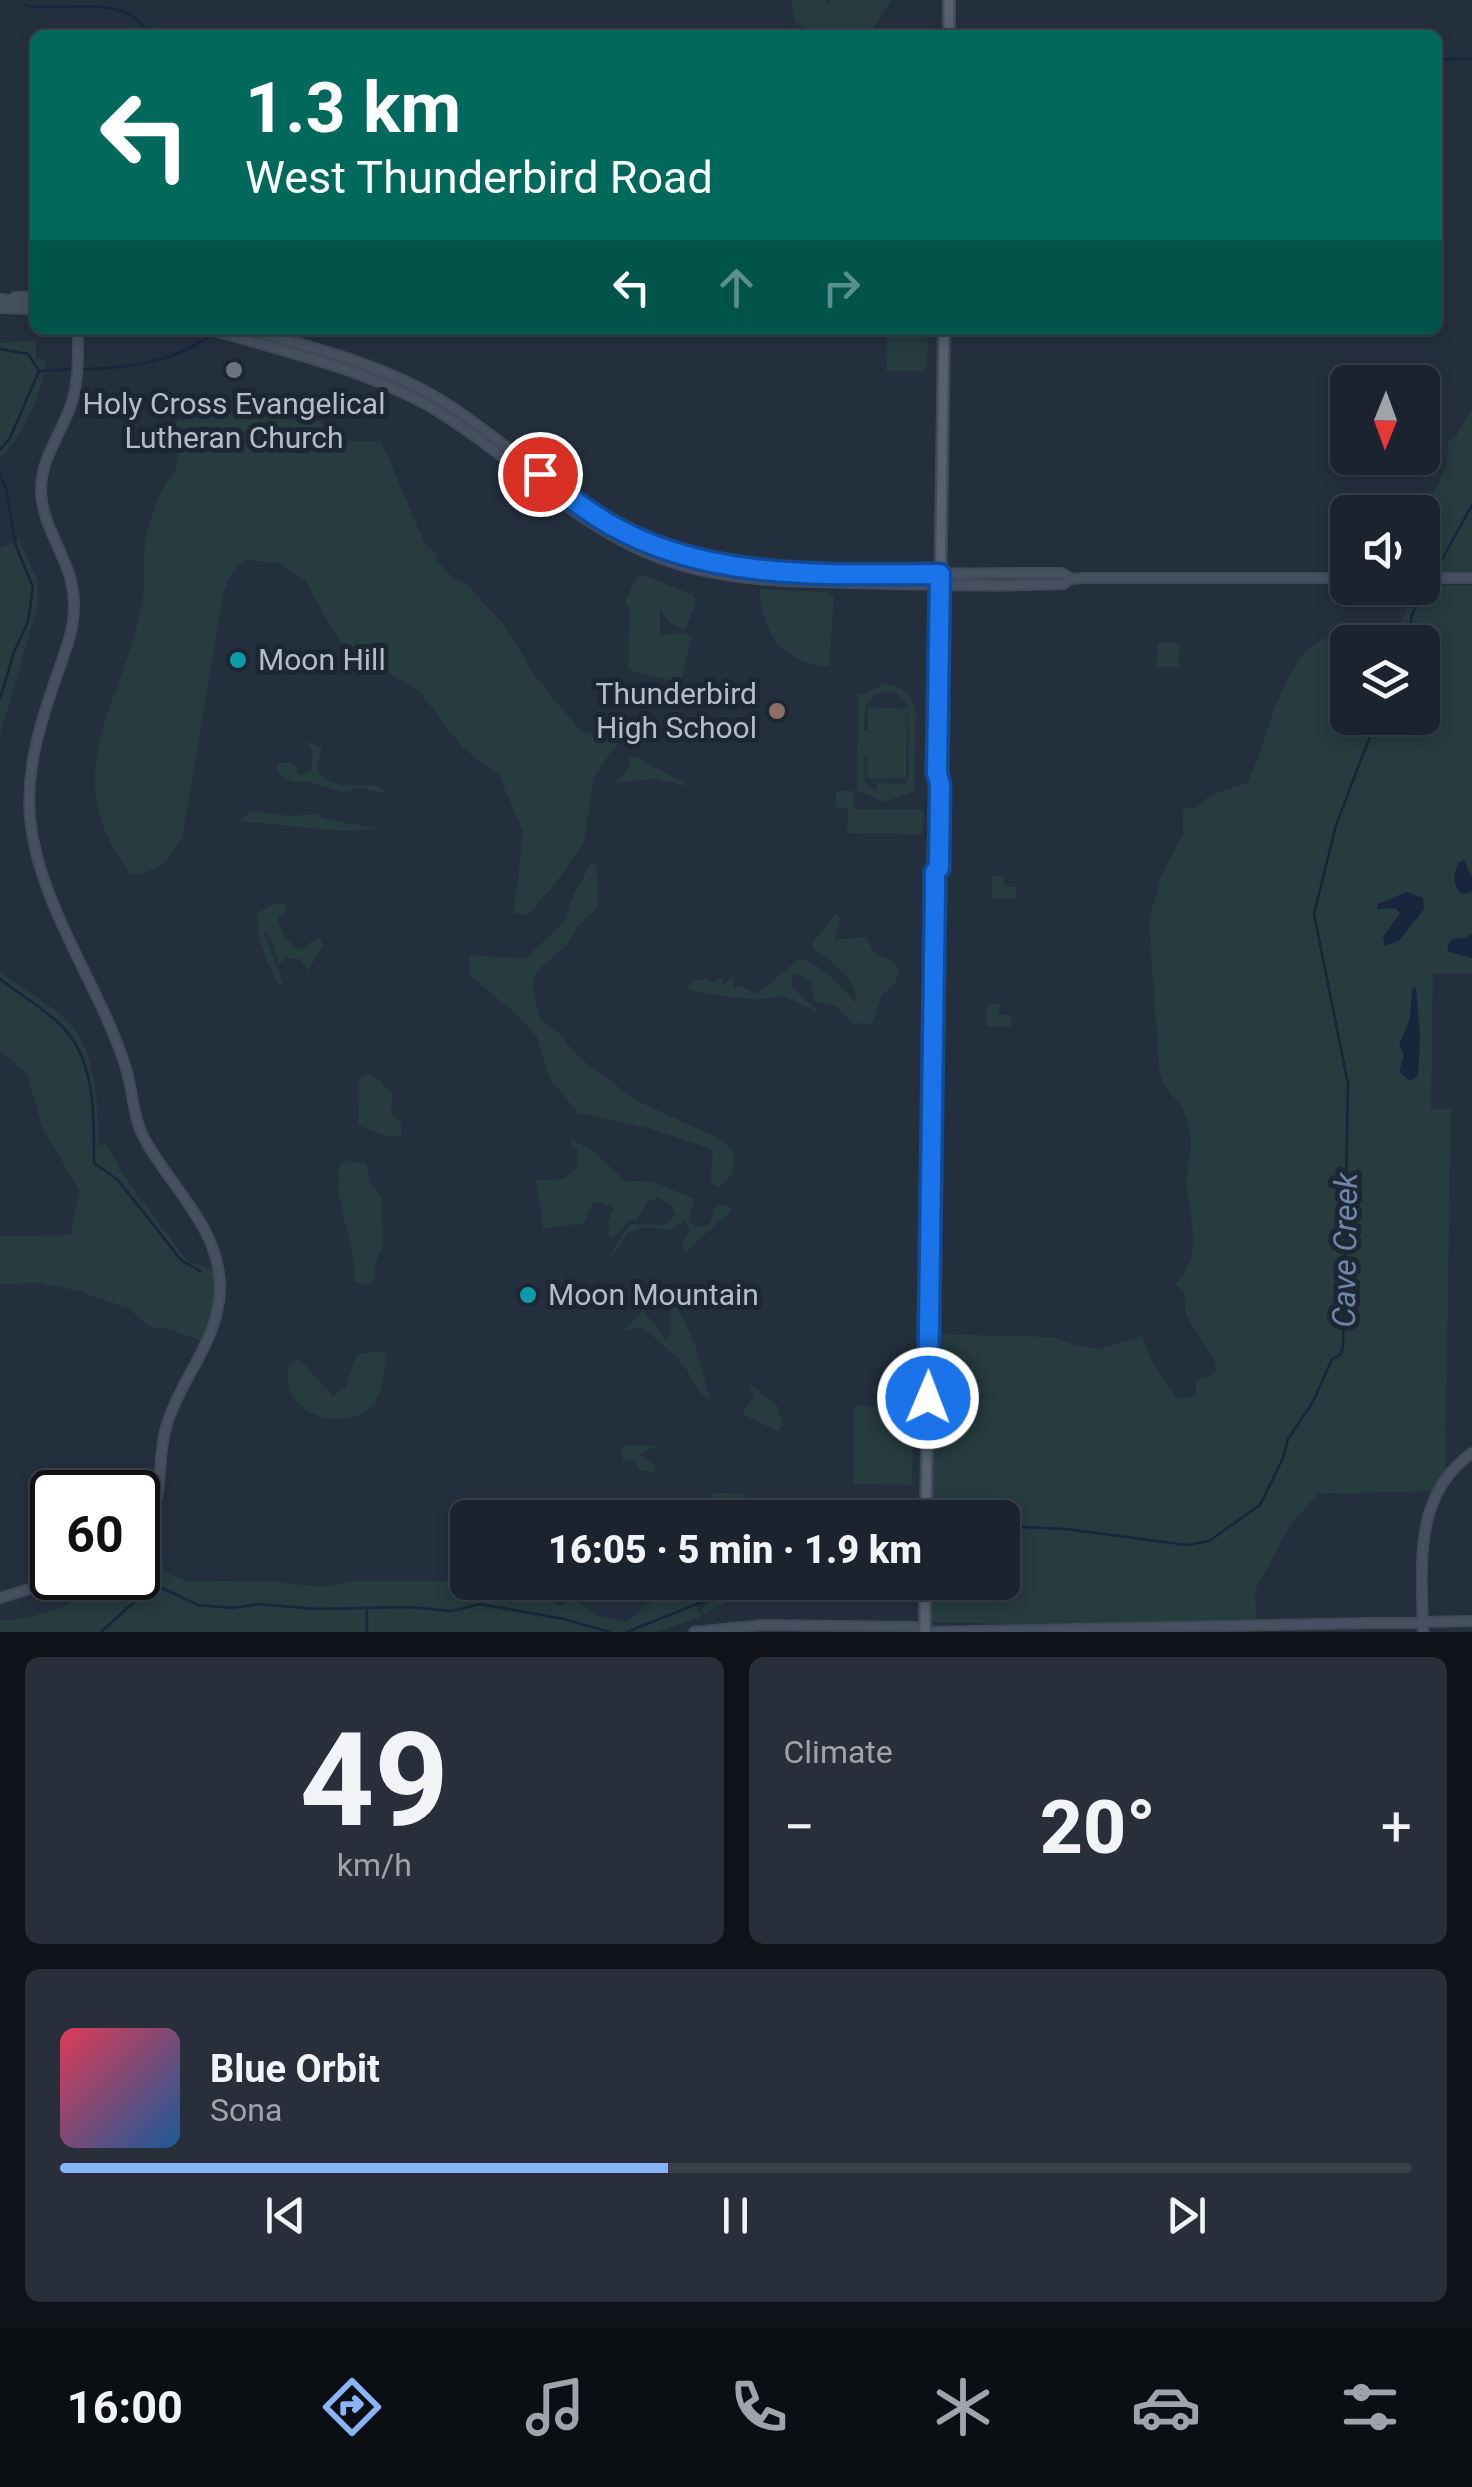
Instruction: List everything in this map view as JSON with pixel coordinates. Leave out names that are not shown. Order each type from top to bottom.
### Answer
[{"type":"main road","points":[[949,0],[949,30]]},
{"type":"main road","points":[[0,298],[30,302]]},
{"type":"main road","points":[[0,308],[30,304]]},
{"type":"main road","points":[[78,335],[74,394],[46,460],[41,486],[47,519],[70,572],[74,616],[34,746],[29,786],[31,822],[43,876],[125,1065],[138,1124],[212,1246],[220,1287],[212,1330],[171,1414],[163,1442],[160,1477]]},
{"type":"main road","points":[[252,335],[376,382],[448,418],[578,516],[650,554],[733,577],[856,583],[1062,574],[1071,579],[1330,578]]},
{"type":"main road","points":[[254,335],[380,370],[456,405],[590,512],[678,554],[747,569],[856,572],[940,580]]},
{"type":"main road","points":[[926,1500],[935,872],[932,868],[944,335]]},
{"type":"main road","points":[[448,418],[456,405]]},
{"type":"main road","points":[[856,572],[856,583]]},
{"type":"main road","points":[[1440,578],[1472,578]]},
{"type":"main road","points":[[1422,1632],[1424,1534],[1429,1507],[1446,1476],[1472,1453]]},
{"type":"main road","points":[[0,1598],[30,1589]]},
{"type":"main road","points":[[925,1632],[926,1600]]},
{"type":"main road","points":[[694,1632],[766,1625],[914,1627],[925,1632],[1472,1621]]},
{"type":"green space","points":[[791,0],[825,0],[827,7],[830,0],[891,0],[872,30],[805,30],[794,21]]},
{"type":"green space","points":[[887,335],[928,335],[927,367],[922,371],[886,371]]},
{"type":"green space","points":[[36,341],[36,359],[45,360],[41,386],[24,426],[0,459],[0,343]]},
{"type":"green space","points":[[279,397],[288,398],[344,441],[381,441],[425,544],[436,559],[506,627],[534,675],[580,730],[617,743],[594,777],[584,842],[552,888],[527,915],[514,913],[523,831],[498,774],[463,748],[419,691],[342,646],[305,580],[277,563],[245,560],[232,572],[224,591],[182,838],[156,868],[131,875],[108,838],[97,803],[95,770],[101,737],[143,599],[149,525],[161,492],[176,467],[175,421],[266,407]]},
{"type":"green space","points":[[1472,408],[1472,572],[1440,572],[1440,495],[1433,495],[1447,465],[1448,441],[1455,438]]},
{"type":"green space","points":[[19,540],[37,578],[38,605],[0,735],[0,548]]},
{"type":"green space","points":[[637,576],[693,595],[696,603],[685,630],[669,622],[660,607],[660,636],[692,635],[681,680],[676,682],[628,670],[629,607],[625,602]]},
{"type":"green space","points":[[1472,585],[1472,973],[1433,973],[1431,1109],[1451,1109],[1445,1476],[1436,1491],[1318,1494],[1290,1525],[1255,1590],[1256,1619],[1047,1625],[932,1622],[932,1600],[1020,1600],[1020,1500],[932,1500],[935,1334],[1052,1337],[1101,1349],[1142,1336],[1152,1362],[1178,1399],[1196,1397],[1196,1379],[1217,1371],[1186,1315],[1184,1292],[1175,1284],[1191,1258],[1193,1245],[1187,1193],[1190,1133],[1183,1110],[1159,1070],[1149,920],[1161,876],[1183,834],[1183,808],[1195,809],[1209,796],[1247,783],[1288,678],[1313,645],[1330,637],[1330,735],[1440,735],[1440,625],[1399,625],[1409,605],[1440,605],[1440,586]]},
{"type":"green space","points":[[760,589],[828,592],[834,598],[829,666],[799,659],[778,643],[764,619]]},
{"type":"green space","points":[[1157,642],[1180,643],[1179,667],[1156,667]]},
{"type":"green space","points":[[883,684],[890,685],[906,692],[915,707],[915,791],[885,802],[857,790],[858,694]],"holes":[[[896,693],[908,705],[909,773],[906,784],[871,782],[877,784],[876,793],[865,780],[864,758],[867,778],[906,778],[907,709],[868,708],[868,730],[864,730],[865,712],[877,694]]]},
{"type":"green space","points":[[307,741],[322,748],[317,765],[319,774],[326,779],[340,784],[379,786],[384,791],[360,788],[342,792],[305,781],[294,783],[276,772],[279,763],[290,762],[298,775],[311,772],[312,753]]},
{"type":"green space","points":[[636,757],[690,786],[653,779],[616,783],[629,767],[629,758]]},
{"type":"green space","points":[[836,791],[853,791],[853,809],[924,810],[923,834],[847,833],[848,808],[836,807]]},
{"type":"green space","points":[[251,811],[290,816],[317,814],[324,819],[379,829],[341,831],[239,821]]},
{"type":"green space","points":[[591,863],[596,866],[599,906],[576,929],[568,944],[536,972],[532,984],[540,1020],[561,1035],[577,1056],[637,1101],[712,1135],[733,1149],[732,1172],[717,1187],[710,1180],[713,1156],[709,1148],[649,1128],[578,1113],[550,1078],[537,1037],[519,1016],[470,976],[470,955],[525,959],[565,921],[571,900]]},
{"type":"green space","points":[[992,876],[1004,876],[1004,886],[1016,887],[1016,898],[992,898]]},
{"type":"green space","points":[[274,903],[285,904],[287,910],[278,918],[279,922],[296,948],[299,950],[319,937],[323,945],[308,971],[300,959],[286,958],[279,964],[272,941],[263,931],[283,983],[280,987],[263,952],[257,923],[258,913]]},
{"type":"green space","points":[[836,913],[840,918],[834,939],[866,937],[875,954],[891,960],[900,970],[895,983],[882,995],[872,1024],[852,1023],[836,1006],[815,1001],[811,983],[797,973],[792,977],[791,987],[822,1014],[782,995],[749,999],[687,989],[694,981],[706,979],[712,983],[724,977],[722,986],[733,976],[734,989],[739,985],[757,994],[799,959],[824,971],[857,1004],[848,979],[813,949],[813,942]]},
{"type":"green space","points":[[0,972],[72,1025],[93,1074],[99,1146],[106,1144],[134,1190],[188,1262],[213,1269],[214,1306],[201,1341],[169,1329],[150,1327],[129,1309],[79,1291],[39,1283],[0,1284],[0,1236],[71,1235],[79,1190],[42,1127],[27,1074],[0,1050]]},
{"type":"green space","points":[[987,1004],[999,1004],[999,1015],[1012,1015],[1011,1026],[987,1026]]},
{"type":"green space","points":[[369,1075],[380,1080],[393,1096],[391,1112],[401,1124],[402,1137],[383,1135],[358,1125],[359,1077]]},
{"type":"green space","points":[[572,1140],[593,1151],[625,1181],[654,1182],[695,1199],[689,1220],[696,1227],[709,1226],[719,1205],[732,1207],[730,1212],[685,1252],[682,1245],[689,1231],[685,1220],[670,1230],[644,1227],[627,1233],[607,1259],[630,1224],[666,1225],[676,1214],[670,1204],[658,1198],[647,1201],[637,1220],[628,1220],[611,1238],[607,1223],[614,1208],[600,1202],[593,1203],[584,1223],[543,1229],[536,1180],[564,1179],[578,1166]]},
{"type":"green space","points":[[345,1160],[366,1164],[371,1185],[382,1197],[383,1245],[374,1280],[365,1285],[354,1281],[339,1194],[340,1164]]},
{"type":"green space","points":[[670,1295],[678,1302],[694,1342],[711,1401],[658,1340],[640,1327],[623,1331],[643,1310],[667,1340],[671,1329]]},
{"type":"green space","points":[[380,1351],[386,1355],[382,1385],[375,1402],[364,1412],[350,1418],[319,1416],[294,1398],[288,1383],[289,1365],[299,1358],[333,1397],[346,1386],[357,1354]]},
{"type":"green space","points":[[746,1381],[777,1405],[783,1423],[778,1431],[742,1414],[754,1396]]},
{"type":"green space","points":[[854,1406],[913,1407],[912,1485],[853,1484]]},
{"type":"green space","points":[[621,1447],[657,1447],[640,1455],[654,1465],[655,1472],[640,1471],[634,1460],[623,1461]]},
{"type":"green space","points":[[711,1493],[746,1494],[746,1500],[711,1500]]},
{"type":"green space","points":[[160,1558],[165,1572],[187,1581],[323,1587],[353,1581],[450,1581],[450,1600],[551,1600],[548,1601],[560,1606],[577,1600],[598,1616],[626,1622],[641,1611],[640,1607],[656,1600],[698,1600],[695,1602],[701,1617],[655,1632],[0,1632],[0,1620],[44,1613],[76,1600],[104,1603],[160,1600]]},
{"type":"green space","points":[[713,1600],[729,1600],[706,1614],[701,1612]]},
{"type":"water","points":[[1464,860],[1472,878],[1472,892],[1463,894],[1454,880],[1458,863]]},
{"type":"water","points":[[1407,892],[1423,898],[1424,909],[1400,940],[1385,946],[1383,937],[1400,913],[1395,908],[1378,909],[1377,904]]},
{"type":"water","points":[[1472,934],[1472,958],[1449,952],[1447,947],[1452,939]]},
{"type":"water","points":[[1416,987],[1418,1076],[1410,1081],[1399,1072],[1404,1055],[1399,1045],[1410,1019],[1412,989]]},
{"type":"waterway","points":[[24,5],[118,10],[147,30]]},
{"type":"waterway","points":[[1442,59],[1472,59]]},
{"type":"waterway","points":[[81,369],[150,362],[183,351],[210,335]]},
{"type":"waterway","points":[[0,349],[28,354],[39,371]]},
{"type":"waterway","points":[[0,450],[10,438],[39,371],[73,369]]},
{"type":"waterway","points":[[0,474],[16,546],[33,587],[28,622],[0,699]]},
{"type":"waterway","name":"Cave Creek","points":[[1410,625],[1412,614],[1472,505]]},
{"type":"waterway","name":"Cave Creek","points":[[1020,1527],[1187,1545],[1209,1541],[1260,1505],[1288,1439],[1313,1402],[1332,1359],[1340,1355],[1348,1084],[1314,914],[1336,825],[1370,735]]},
{"type":"waterway","points":[[0,979],[54,1019],[77,1047],[92,1095],[94,1163],[118,1180],[181,1260],[200,1271]]},
{"type":"waterway","points":[[101,1632],[154,1584],[198,1605],[452,1611],[480,1604],[564,1619],[609,1632]]},
{"type":"waterway","name":"Cave Creek","points":[[627,1632],[707,1600]]},
{"type":"waterway","points":[[367,1609],[367,1632]]},
{"type":"place","name":"Holy Cross Evangelical Lutheran Church","points":[[234,370]]},
{"type":"place","name":"Moon Hill","points":[[238,660]]},
{"type":"place","name":"Thunderbird High School","points":[[777,711]]},
{"type":"place","name":"Moon Mountain","points":[[528,1295]]},
{"type":"route","points":[[540,474],[612,526],[678,554],[716,564],[785,572],[940,574],[940,800],[939,868],[935,872],[928,1398]]}]
